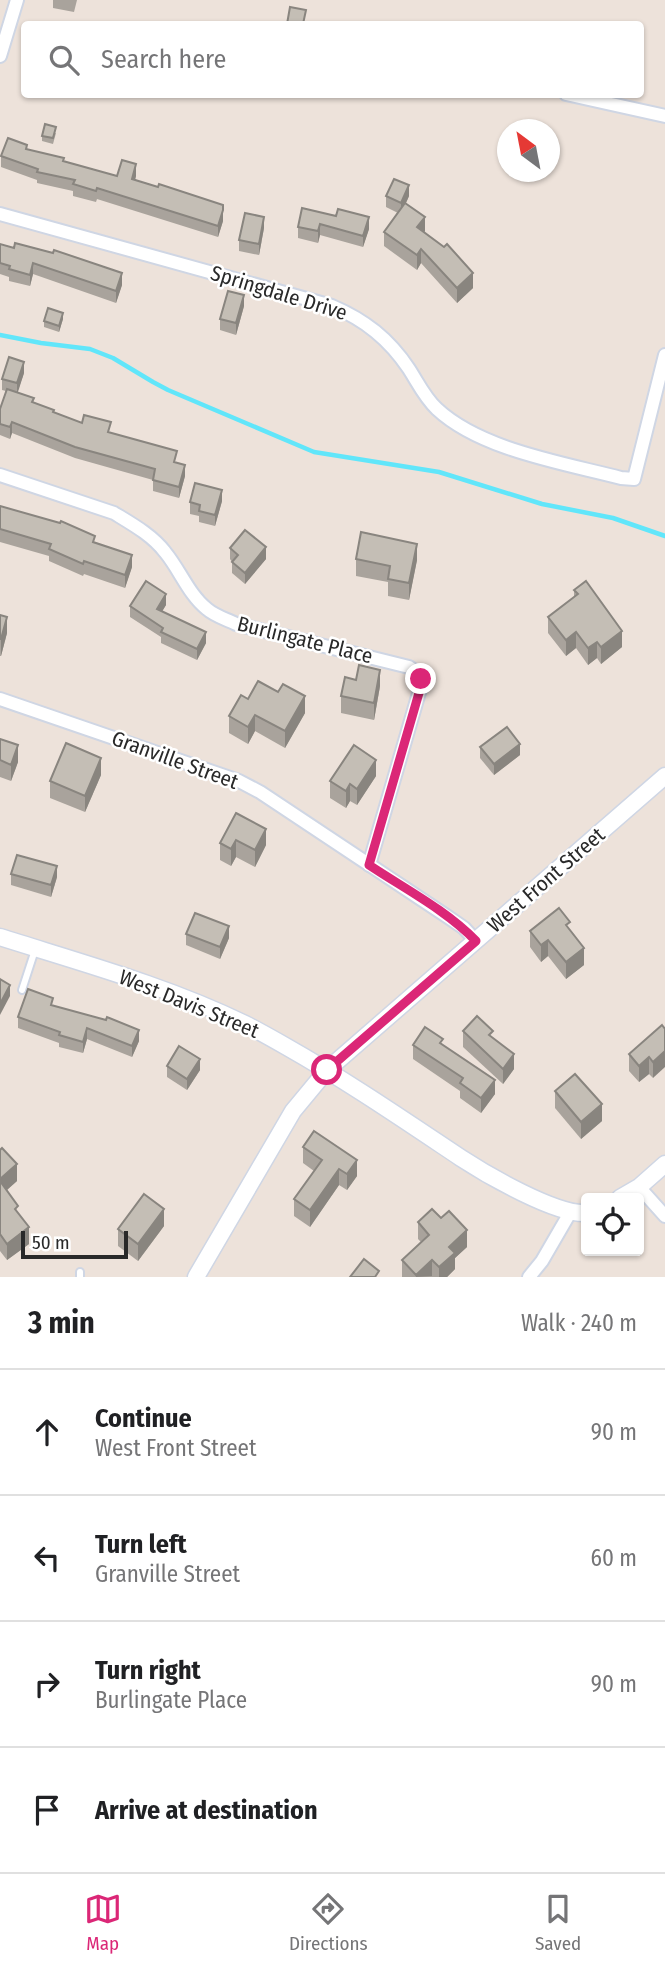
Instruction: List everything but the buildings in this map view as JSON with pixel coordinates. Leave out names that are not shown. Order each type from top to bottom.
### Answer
[{"type":"street","points":[[0,56],[17,0]]},
{"type":"street","points":[[584,98],[665,116]]},
{"type":"street","name":"Springdale Drive","points":[[0,214],[332,306],[353,315],[378,332],[392,346],[435,408],[467,431],[514,449],[621,478],[634,479],[665,355]]},
{"type":"street","name":"Burlingate Place","points":[[0,475],[114,513],[149,535],[165,552],[205,608],[218,616],[236,624],[409,667],[417,672],[421,686],[369,865]]},
{"type":"street","name":"Granville Street","points":[[0,699],[239,781],[260,792],[448,917],[476,941]]},
{"type":"street","name":"West Front Street","points":[[195,1277],[293,1111],[327,1070],[665,776]]},
{"type":"street","name":"West Davis Street","points":[[0,937],[140,981],[246,1024],[327,1070],[488,1176],[547,1203],[579,1212]]},
{"type":"street","points":[[629,1193],[665,1164]]},
{"type":"street","points":[[639,1187],[665,1216]]},
{"type":"street","points":[[529,1277],[579,1212]]},
{"type":"lane","points":[[22,990],[35,948]]},
{"type":"waterway","points":[[0,335],[90,349],[113,358],[168,390],[314,452],[439,472],[542,504],[613,518],[665,536]]},
{"type":"route","points":[[327,1070],[476,941],[464,928],[369,865],[421,679]]}]
